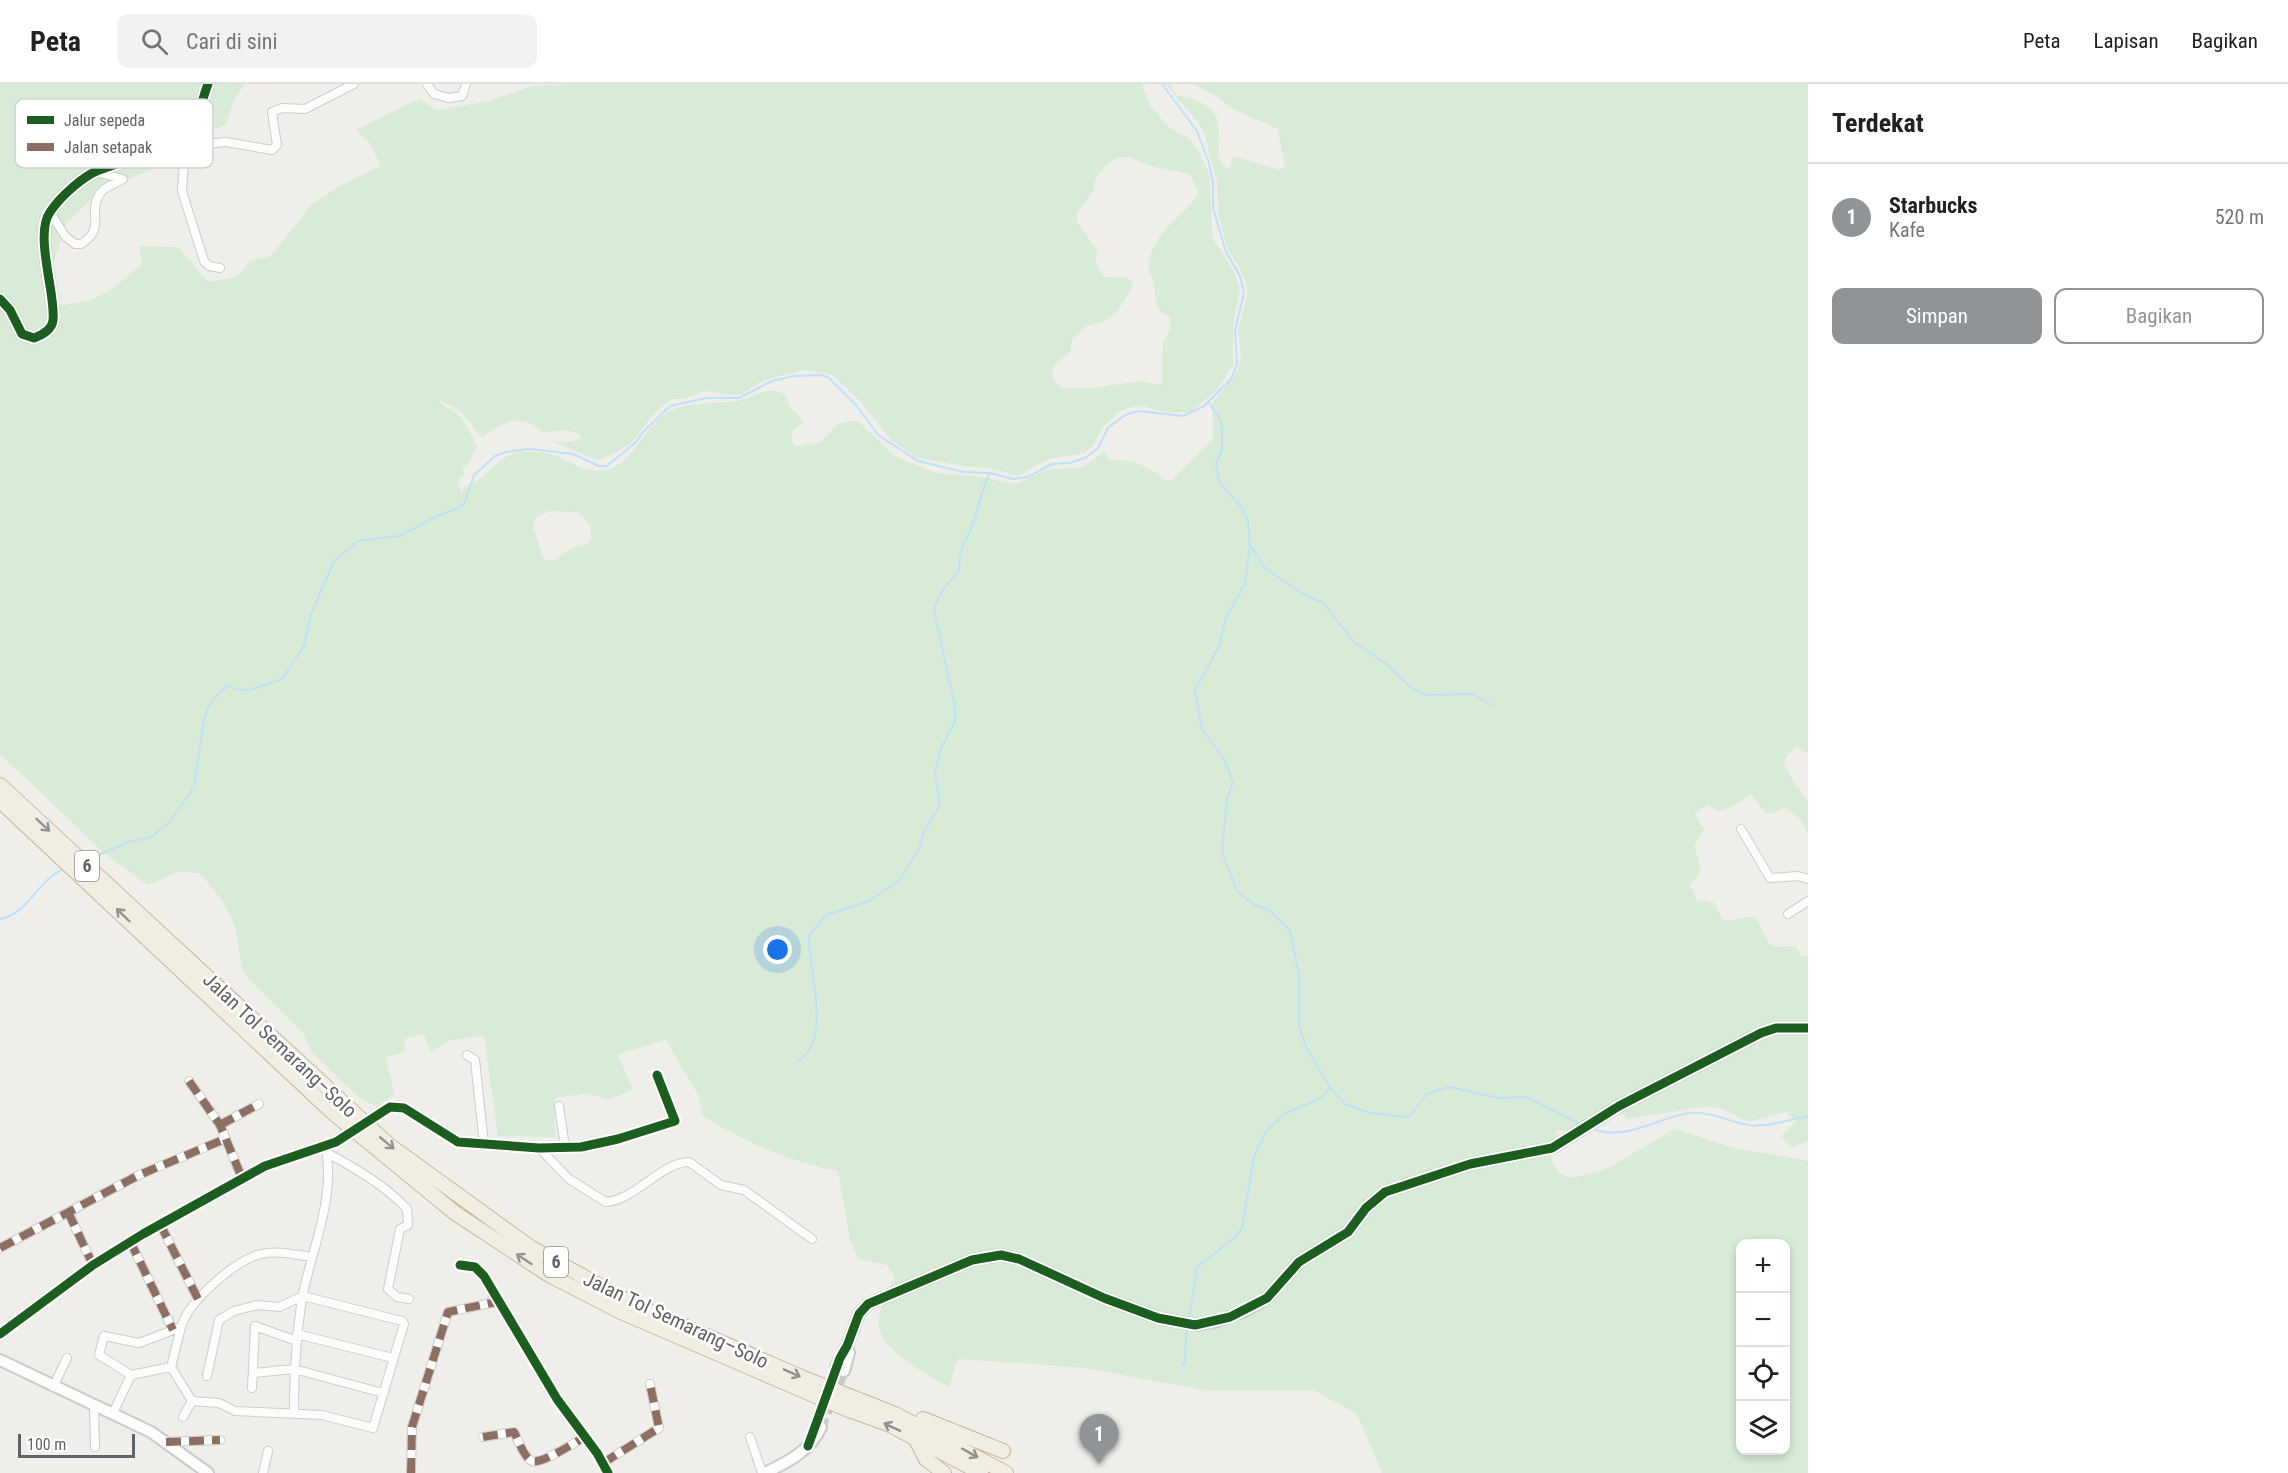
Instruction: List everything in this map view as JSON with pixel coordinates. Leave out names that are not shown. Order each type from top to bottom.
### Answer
[{"type":"highway","name":"Jalan Tol Semarang–Solo","points":[[0,785],[357,1134],[455,1213],[519,1256],[583,1293],[662,1331],[888,1424],[981,1473]]},
{"type":"highway","name":"Jalan Tol Semarang–Solo","points":[[0,801],[389,1145],[530,1247],[631,1303],[917,1425],[1006,1473]]},
{"type":"highway","points":[[864,1402],[894,1408],[1003,1451]]},
{"type":"highway","points":[[914,1438],[926,1459],[944,1473]]},
{"type":"street","points":[[202,99],[208,84]]},
{"type":"street","points":[[213,143],[226,142],[272,150],[277,146],[272,112],[282,108],[305,109],[354,84]]},
{"type":"street","points":[[428,84],[434,94],[449,98],[462,96],[466,84]]},
{"type":"street","points":[[0,298],[10,310],[19,331],[26,336],[34,338],[51,327],[53,321],[47,276],[45,230],[50,212],[96,172],[107,168]]},
{"type":"street","points":[[183,168],[182,184],[186,207],[204,261],[208,266],[220,268]]},
{"type":"street","points":[[50,212],[71,241],[81,244],[88,239],[96,228],[95,205],[98,198],[105,188],[123,179],[96,172]]},
{"type":"street","points":[[1741,829],[1770,878],[1778,880],[1798,876],[1808,879]]},
{"type":"street","points":[[1788,914],[1808,902]]},
{"type":"street","points":[[840,1369],[859,1314],[868,1304],[972,1260],[1001,1255],[1019,1259],[1126,1307],[1158,1318],[1195,1325],[1230,1317],[1258,1305],[1299,1262],[1348,1232],[1374,1199],[1393,1188],[1500,1157],[1539,1152],[1564,1142],[1602,1118],[1761,1033],[1776,1028],[1808,1028]]},
{"type":"street","points":[[467,1055],[475,1060],[484,1144]]},
{"type":"street","points":[[0,1334],[93,1265],[130,1241],[242,1178],[285,1158],[326,1150],[384,1110],[397,1106],[404,1108],[454,1141],[539,1148],[581,1147],[618,1139],[675,1121],[657,1075]]},
{"type":"street","points":[[189,1081],[220,1125],[242,1178]]},
{"type":"street","points":[[220,1125],[259,1104]]},
{"type":"street","points":[[559,1106],[565,1147]]},
{"type":"street","points":[[0,1248],[139,1175],[225,1139]]},
{"type":"street","points":[[539,1148],[568,1179],[606,1202],[619,1199],[676,1166],[689,1162],[721,1185],[744,1190],[812,1239]]},
{"type":"street","points":[[294,1413],[297,1338],[303,1296],[327,1183],[326,1150]]},
{"type":"street","points":[[326,1150],[368,1178],[407,1209],[408,1226],[400,1229],[388,1289],[397,1297],[410,1299]]},
{"type":"street","points":[[68,1212],[93,1265]]},
{"type":"street","points":[[160,1224],[198,1299]]},
{"type":"street","points":[[130,1241],[177,1329]]},
{"type":"street","points":[[192,1401],[171,1367],[177,1329],[188,1309],[254,1257],[268,1253],[312,1257]]},
{"type":"street","points":[[460,1265],[478,1268],[501,1301],[556,1399],[585,1437],[608,1473]]},
{"type":"street","points":[[192,1401],[219,1402],[235,1411],[322,1415],[373,1428],[403,1321],[303,1296],[279,1307],[257,1305],[223,1317],[217,1326],[207,1376]]},
{"type":"street","points":[[411,1473],[412,1427],[448,1311],[501,1301]]},
{"type":"street","points":[[252,1388],[256,1326],[297,1338],[393,1358]]},
{"type":"street","points":[[171,1367],[131,1375],[99,1355],[104,1336],[140,1343],[177,1329]]},
{"type":"street","points":[[53,1387],[67,1358]]},
{"type":"street","points":[[0,1360],[53,1387],[113,1413],[166,1443],[187,1461],[208,1473]]},
{"type":"street","points":[[253,1373],[294,1369],[383,1393]]},
{"type":"street","points":[[113,1413],[131,1375]]},
{"type":"street","points":[[603,1463],[659,1428],[650,1384]]},
{"type":"street","points":[[183,1417],[192,1401]]},
{"type":"street","points":[[94,1405],[95,1447]]},
{"type":"street","points":[[750,1437],[764,1473],[795,1457],[810,1443],[817,1426]]},
{"type":"street","points":[[483,1437],[513,1431],[529,1459],[534,1461],[542,1460],[585,1437]]},
{"type":"street","points":[[166,1443],[220,1440]]},
{"type":"street","points":[[263,1473],[268,1451]]},
{"type":"green space","points":[[0,84],[245,84],[234,100],[226,125],[213,129],[213,99],[15,99],[15,168],[153,168],[97,193],[67,222],[47,283],[55,306],[94,298],[112,289],[142,264],[139,246],[178,247],[208,282],[237,277],[250,261],[271,256],[312,204],[338,187],[381,166],[369,142],[356,130],[419,99],[436,110],[484,102],[534,86],[571,84],[1142,84],[1151,107],[1169,127],[1189,139],[1199,151],[1209,174],[1213,239],[1234,272],[1240,290],[1233,321],[1233,365],[1216,391],[1190,412],[1165,412],[1139,405],[1120,411],[1104,425],[1093,445],[1085,453],[1049,459],[1017,476],[994,469],[915,457],[892,441],[858,399],[831,374],[805,370],[761,381],[743,394],[705,391],[683,399],[672,399],[655,412],[631,443],[597,460],[551,441],[572,442],[581,438],[579,434],[565,430],[543,432],[527,422],[504,423],[482,438],[458,410],[438,400],[460,418],[469,429],[477,447],[467,465],[462,467],[464,474],[458,480],[461,493],[465,486],[480,478],[505,457],[522,452],[547,453],[592,471],[606,470],[623,461],[658,420],[674,409],[683,406],[736,401],[772,391],[784,394],[789,406],[802,419],[803,423],[793,430],[792,439],[795,446],[821,442],[839,423],[858,421],[895,456],[935,473],[1019,483],[1046,470],[1083,467],[1105,451],[1108,460],[1125,460],[1139,464],[1165,480],[1172,480],[1213,438],[1212,404],[1238,371],[1241,353],[1238,330],[1247,296],[1247,285],[1239,266],[1228,250],[1219,216],[1217,181],[1205,136],[1198,122],[1165,84],[1171,84],[1176,95],[1196,100],[1210,108],[1219,130],[1219,157],[1222,165],[1229,169],[1233,156],[1280,170],[1285,167],[1278,129],[1231,108],[1215,95],[1193,84],[1808,84],[1808,754],[1797,747],[1788,754],[1784,763],[1796,786],[1808,800],[1808,833],[1799,818],[1784,807],[1772,814],[1765,812],[1751,795],[1725,810],[1719,811],[1707,804],[1695,814],[1704,830],[1694,845],[1701,871],[1690,885],[1697,900],[1715,903],[1722,919],[1755,917],[1769,943],[1775,947],[1795,946],[1802,956],[1808,956],[1808,1141],[1792,1147],[1781,1136],[1797,1122],[1786,1112],[1748,1122],[1721,1108],[1703,1107],[1628,1119],[1614,1107],[1567,1130],[1557,1130],[1551,1158],[1558,1173],[1572,1178],[1606,1169],[1675,1129],[1730,1147],[1808,1161],[1808,1473],[1382,1473],[1357,1414],[1313,1390],[1203,1390],[1085,1368],[958,1359],[949,1387],[902,1358],[883,1338],[879,1327],[879,1315],[895,1277],[887,1265],[858,1259],[850,1239],[838,1171],[768,1150],[735,1135],[703,1116],[698,1095],[666,1040],[618,1054],[633,1090],[607,1100],[588,1093],[555,1098],[555,1137],[498,1136],[484,1036],[451,1040],[430,1052],[424,1034],[405,1039],[404,1053],[387,1056],[394,1094],[377,1106],[362,1100],[312,1053],[303,1033],[245,975],[236,930],[228,910],[200,873],[178,872],[147,885],[103,852],[0,754]],"holes":[[[1130,157],[1150,166],[1190,174],[1199,193],[1163,232],[1148,263],[1157,307],[1171,317],[1170,329],[1163,342],[1162,385],[1140,381],[1092,388],[1062,388],[1052,378],[1053,366],[1070,352],[1072,339],[1087,325],[1103,321],[1117,311],[1127,297],[1133,282],[1127,278],[1105,277],[1100,272],[1095,257],[1098,251],[1077,222],[1077,212],[1092,193],[1096,178],[1116,158]],[[548,511],[578,512],[590,526],[591,540],[586,545],[571,548],[555,560],[544,560],[533,527],[535,518]]]},
{"type":"waterway","points":[[89,859],[129,842],[151,837],[169,823],[194,787],[204,720],[214,698],[229,685],[235,689],[249,690],[282,679],[304,646],[311,614],[334,561],[358,541],[400,536],[435,517],[460,507],[465,502],[474,475],[495,456],[529,449],[573,454],[599,466],[607,466],[635,443],[670,406],[706,398],[739,398],[772,381],[794,376],[822,375],[829,378],[856,405],[878,435],[918,461],[963,472],[990,473],[1013,479],[1028,477],[1052,464],[1070,463],[1085,458],[1098,448],[1108,428],[1125,415],[1139,411],[1183,416],[1204,406],[1231,379],[1237,365],[1235,330],[1244,293],[1240,276],[1226,252],[1213,208],[1213,183],[1209,163],[1197,131],[1162,84]]},
{"type":"waterway","points":[[1208,402],[1219,417],[1222,428],[1222,450],[1216,464],[1219,482],[1242,508],[1248,521],[1250,545],[1245,583],[1226,618],[1219,646],[1195,690],[1202,729],[1224,759],[1233,782],[1227,798],[1222,852],[1237,891],[1255,905],[1269,910],[1290,931],[1299,975],[1299,1026],[1307,1049],[1330,1088],[1345,1104],[1370,1113],[1409,1117],[1427,1094],[1449,1087],[1499,1098],[1527,1097],[1583,1125]]},
{"type":"waterway","points":[[797,1062],[808,1051],[817,1021],[809,936],[826,915],[869,901],[899,881],[919,849],[923,834],[940,804],[935,773],[941,748],[955,721],[955,706],[934,611],[940,594],[959,571],[961,552],[990,473]]},
{"type":"waterway","points":[[1251,546],[1265,568],[1303,594],[1323,603],[1354,642],[1385,663],[1414,690],[1427,695],[1473,694],[1491,705]]},
{"type":"waterway","points":[[0,919],[19,910],[47,880],[64,869]]},
{"type":"waterway","points":[[1189,1320],[1197,1267],[1233,1239],[1242,1228],[1254,1157],[1266,1131],[1286,1113],[1322,1098],[1329,1088]]},
{"type":"waterway","points":[[1591,1128],[1617,1133],[1690,1113],[1713,1115],[1756,1126],[1808,1116]]},
{"type":"waterway","points":[[1182,1366],[1185,1360],[1187,1328]]},
{"type":"tunnel","points":[[814,1425],[836,1367]]},
{"type":"tunnel","points":[[821,1427],[844,1371]]},
{"type":"marked path","points":[[189,1081],[220,1125],[242,1178]]},
{"type":"marked path","points":[[220,1125],[259,1104]]},
{"type":"marked path","points":[[0,1248],[139,1175],[225,1139]]},
{"type":"marked path","points":[[68,1212],[93,1265]]},
{"type":"marked path","points":[[160,1224],[198,1299]]},
{"type":"marked path","points":[[130,1241],[173,1330]]},
{"type":"marked path","points":[[411,1473],[412,1427],[448,1312],[501,1301]]},
{"type":"marked path","points":[[603,1463],[659,1428],[650,1384]]},
{"type":"marked path","points":[[483,1437],[514,1432],[526,1456],[532,1461],[543,1460],[585,1437]]},
{"type":"marked path","points":[[166,1442],[220,1440]]},
{"type":"cycle path","points":[[203,99],[208,84]]},
{"type":"cycle path","points":[[0,299],[10,310],[22,334],[34,338],[49,329],[53,320],[53,309],[45,249],[46,222],[50,212],[72,188],[86,177],[105,168]]},
{"type":"cycle path","points":[[808,1446],[840,1358],[859,1314],[868,1304],[972,1260],[1001,1255],[1019,1259],[1104,1298],[1158,1318],[1195,1325],[1230,1317],[1267,1298],[1299,1262],[1348,1232],[1366,1208],[1385,1192],[1470,1164],[1552,1148],[1619,1106],[1761,1033],[1776,1028],[1808,1028]]},
{"type":"cycle path","points":[[0,1334],[93,1265],[143,1234],[265,1166],[336,1142],[390,1107],[404,1108],[458,1142],[539,1148],[581,1147],[618,1139],[675,1121],[657,1075]]},
{"type":"cycle path","points":[[460,1265],[475,1267],[484,1276],[557,1399],[597,1453],[608,1473]]},
{"type":"place","name":"Starbucks","points":[[1099,1464]]}]
